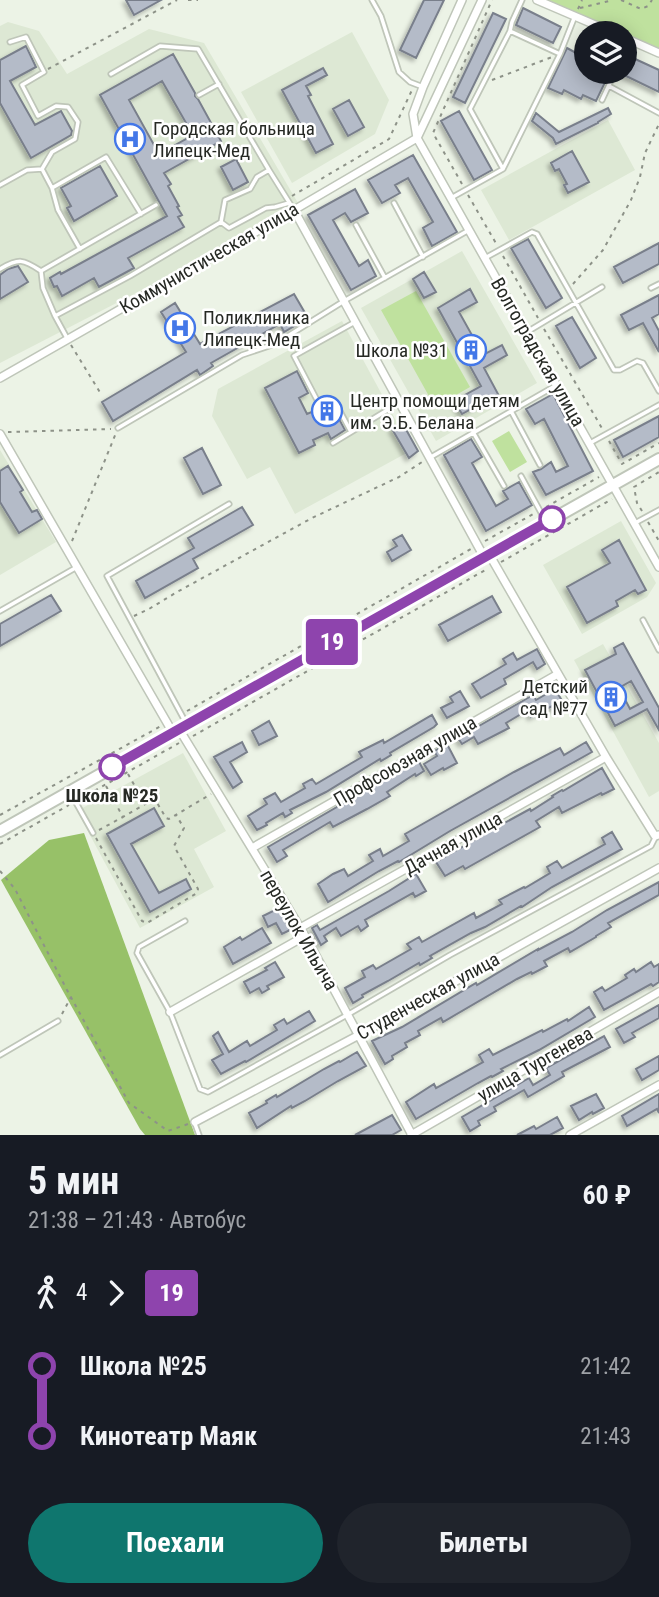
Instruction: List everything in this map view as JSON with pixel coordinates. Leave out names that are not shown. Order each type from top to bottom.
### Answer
[{"type":"street","points":[[417,138],[413,114],[419,85],[462,0]]},
{"type":"street","points":[[417,138],[482,0]]},
{"type":"street","points":[[537,0],[577,12],[593,21]]},
{"type":"street","points":[[455,13],[472,22]]},
{"type":"street","points":[[637,43],[659,53]]},
{"type":"street","points":[[419,85],[438,94]]},
{"type":"street","name":"Волгоградская улица","points":[[417,138],[659,567]]},
{"type":"street","name":"Коммунистическая улица","points":[[0,378],[290,204],[417,138]]},
{"type":"street","points":[[290,204],[477,545],[495,565],[606,757],[657,836]]},
{"type":"street","name":"переулок Ильича","points":[[0,433],[77,567],[303,932],[411,1135]]},
{"type":"street","points":[[0,831],[177,725],[659,459]]},
{"type":"street","name":"Профсоюзная улица","points":[[252,848],[558,674]]},
{"type":"street","name":"Дачная улица","points":[[170,1012],[606,757]]},
{"type":"street","name":"Студенческая улица","points":[[195,1122],[359,1035],[659,868]]},
{"type":"street","name":"улица Тургенева","points":[[411,1135],[659,992]]},
{"type":"street","points":[[570,1135],[659,1085]]},
{"type":"lane","points":[[372,0],[382,16],[398,72],[410,82],[419,85]]},
{"type":"lane","points":[[503,169],[470,109],[510,31],[522,0]]},
{"type":"lane","points":[[451,198],[503,169],[560,54],[577,12]]},
{"type":"lane","points":[[510,31],[560,54]]},
{"type":"lane","points":[[10,42],[26,37],[44,72],[22,85],[38,116],[56,106],[68,107],[78,122],[75,139],[52,152],[43,169]]},
{"type":"lane","points":[[111,74],[160,46],[198,49],[290,204],[265,208],[229,228],[221,222]]},
{"type":"lane","points":[[199,95],[219,83]]},
{"type":"lane","points":[[602,100],[609,86],[659,113]]},
{"type":"lane","points":[[52,188],[106,157],[141,214]]},
{"type":"lane","points":[[0,185],[27,170],[43,169]]},
{"type":"lane","points":[[43,169],[58,210],[79,249]]},
{"type":"lane","points":[[55,316],[130,276],[221,222],[225,200],[250,189],[257,177],[270,170]]},
{"type":"lane","points":[[394,203],[423,257]]},
{"type":"lane","points":[[41,271],[156,205]]},
{"type":"lane","points":[[356,225],[385,278]]},
{"type":"lane","points":[[118,428],[242,355],[275,344],[469,230]]},
{"type":"lane","points":[[485,258],[532,232],[537,234],[614,370],[620,370],[637,361],[643,363],[659,391]]},
{"type":"lane","points":[[0,269],[15,261],[26,261],[41,271],[43,288],[67,338]]},
{"type":"lane","points":[[651,288],[659,284]]},
{"type":"lane","points":[[527,332],[602,287]]},
{"type":"lane","points":[[351,432],[334,400],[317,400],[293,356],[355,323]]},
{"type":"lane","points":[[429,458],[557,385]]},
{"type":"lane","points":[[332,443],[399,403]]},
{"type":"lane","points":[[590,443],[659,405]]},
{"type":"lane","points":[[511,411],[540,465]]},
{"type":"lane","points":[[473,432],[504,486]]},
{"type":"lane","points":[[521,476],[546,522]]},
{"type":"lane","points":[[177,725],[107,576],[229,504]]},
{"type":"lane","points":[[635,523],[659,510]]},
{"type":"lane","points":[[0,611],[77,567]]},
{"type":"lane","points":[[643,620],[659,650]]},
{"type":"lane","points":[[70,791],[93,833]]},
{"type":"lane","points":[[186,921],[139,947],[137,953],[170,1012],[200,1089],[208,1092],[450,955],[651,846],[657,836]]},
{"type":"lane","points":[[0,1055],[58,1021]]},
{"type":"lane","points":[[195,1122],[199,1135]]},
{"type":"path","points":[[44,72],[177,0]]},
{"type":"path","points":[[188,0],[198,0]]},
{"type":"path","points":[[492,0],[433,133],[622,464],[659,443]]},
{"type":"path","points":[[577,12],[582,0]]},
{"type":"path","points":[[577,12],[613,0]]},
{"type":"path","points":[[621,0],[642,9],[652,0]]},
{"type":"path","points":[[483,84],[560,54]]},
{"type":"path","points":[[290,204],[389,139],[419,85]]},
{"type":"path","points":[[568,290],[603,250],[631,200],[645,153],[659,124]]},
{"type":"path","points":[[67,338],[101,394]]},
{"type":"path","points":[[0,433],[118,428],[68,551]]},
{"type":"path","points":[[129,618],[312,518],[399,477],[429,458]]},
{"type":"path","points":[[634,486],[659,472]]},
{"type":"path","points":[[0,815],[177,725],[477,545],[600,477]]},
{"type":"path","points":[[0,844],[613,499]]},
{"type":"path","points":[[127,773],[144,804]]},
{"type":"path","points":[[106,785],[123,817]]},
{"type":"path","points":[[176,815],[184,828],[174,846],[198,889],[197,893],[147,923],[142,921],[93,833],[152,800],[156,801],[169,819],[216,790]]},
{"type":"path","points":[[0,871],[15,889],[129,1103],[168,1131],[195,1122]]},
{"type":"path","points":[[58,1021],[71,997]]},
{"type":"shaded area","name":"Городская больница Липецк-Мед","points":[[8,22],[39,31],[67,74],[149,29],[204,43],[298,203],[165,278],[0,363],[0,26]]},
{"type":"shaded area","points":[[352,32],[389,100],[375,134],[292,183],[241,92]]},
{"type":"shaded area","points":[[608,120],[635,170],[509,240],[481,190]]},
{"type":"shaded area","points":[[462,251],[537,383],[436,441],[361,308]]},
{"type":"shaded area","points":[[342,321],[412,450],[295,514],[270,467],[247,479],[212,416],[218,389]]},
{"type":"shaded area","points":[[0,450],[56,542],[0,575]]},
{"type":"shaded area","points":[[621,521],[656,583],[647,597],[582,634],[543,565]]},
{"type":"shaded area","points":[[603,644],[659,743],[659,791],[649,797],[574,660]]},
{"type":"shaded area","points":[[183,753],[226,831],[194,849],[214,887],[140,928],[77,811]]},
{"type":"green space","points":[[543,0],[659,0],[659,51],[637,41],[637,21],[591,21]]},
{"type":"green space","points":[[416,291],[470,387],[435,407],[381,310]]},
{"type":"green space","points":[[509,431],[527,462],[510,472],[492,441]]},
{"type":"green space","points":[[84,833],[195,1135],[145,1135],[140,1129],[1,880],[49,840]]},
{"type":"building","points":[[126,0],[161,0],[134,15]]},
{"type":"building","points":[[424,0],[444,0],[416,58],[400,50]]},
{"type":"building","points":[[523,8],[561,27],[553,43],[516,25]]},
{"type":"building","points":[[493,13],[506,19],[465,103],[453,97]]},
{"type":"building","points":[[26,46],[36,67],[10,81],[35,125],[61,111],[72,131],[71,135],[31,158],[0,103],[0,60]]},
{"type":"building","points":[[567,48],[574,52],[574,84],[604,84],[596,101],[583,95],[581,99],[564,90],[562,94],[548,88]]},
{"type":"building","points":[[173,54],[221,141],[164,173],[171,184],[168,186],[179,206],[177,207],[182,215],[178,217],[184,227],[128,258],[134,268],[99,287],[94,278],[62,296],[50,278],[167,216],[100,95]],"holes":[[[162,81],[193,135],[159,154],[129,100]]]},
{"type":"building","points":[[637,60],[659,70],[659,92],[637,81]]},
{"type":"building","points":[[323,68],[327,75],[306,86],[311,95],[308,96],[333,144],[316,153],[282,90]]},
{"type":"building","points":[[349,100],[364,127],[348,136],[333,109]]},
{"type":"building","points":[[608,108],[611,114],[598,123],[556,144],[553,138],[532,121],[536,113],[559,132]]},
{"type":"building","points":[[459,111],[492,170],[474,180],[441,121]]},
{"type":"building","points":[[572,151],[589,182],[568,193],[564,185],[567,184],[559,169],[555,171],[551,163]]},
{"type":"building","points":[[413,155],[457,232],[432,246],[423,228],[433,222],[408,178],[395,185],[400,193],[382,203],[368,180]]},
{"type":"building","points":[[236,159],[248,182],[233,190],[221,167]]},
{"type":"building","points":[[100,166],[117,196],[74,221],[67,208],[71,206],[61,188]]},
{"type":"building","points":[[355,189],[368,213],[351,222],[345,213],[333,220],[359,266],[368,260],[376,276],[351,290],[308,215]]},
{"type":"building","points":[[528,239],[562,298],[546,308],[511,248]]},
{"type":"building","points":[[659,243],[659,264],[623,283],[614,267]]},
{"type":"building","points":[[18,266],[28,282],[0,299],[0,275]]},
{"type":"building","points":[[424,272],[436,292],[424,298],[413,279]]},
{"type":"building","name":"Школа №31","points":[[470,289],[477,302],[459,312],[483,355],[502,345],[507,355],[484,368],[498,394],[462,414],[454,401],[481,386],[438,308]]},
{"type":"building","points":[[294,294],[308,318],[284,332],[280,324],[211,363],[213,366],[200,375],[197,370],[113,421],[102,402],[186,352],[161,312],[175,303],[200,344]]},
{"type":"building","points":[[659,295],[659,314],[652,318],[659,331],[659,352],[643,323],[629,330],[621,315]]},
{"type":"building","points":[[572,317],[596,358],[580,368],[556,326]]},
{"type":"building","name":"Центр помощи детям им. Э.Б. Белана","points":[[297,371],[308,393],[299,398],[307,414],[331,404],[345,430],[331,439],[328,433],[313,440],[315,445],[299,453],[265,388]]},
{"type":"building","points":[[553,394],[593,471],[546,495],[533,472],[551,462],[556,472],[568,466],[544,419],[535,424],[526,409]]},
{"type":"building","points":[[659,416],[659,437],[623,457],[614,440]]},
{"type":"building","points":[[403,424],[418,451],[409,458],[392,429]]},
{"type":"building","points":[[471,439],[482,457],[472,463],[496,506],[508,499],[503,491],[519,482],[532,505],[486,531],[444,455]]},
{"type":"building","points":[[202,448],[221,485],[203,494],[184,458]]},
{"type":"building","points":[[8,466],[23,490],[20,492],[32,512],[37,510],[42,519],[19,533],[0,502],[0,471]]},
{"type":"building","points":[[242,507],[253,525],[193,559],[198,568],[145,598],[136,581],[194,548],[188,538]]},
{"type":"building","points":[[402,535],[411,550],[392,561],[387,552],[397,546],[393,540]]},
{"type":"building","points":[[619,540],[646,590],[638,594],[635,590],[616,601],[618,606],[587,623],[567,587],[610,563],[602,550]]},
{"type":"building","points":[[51,595],[61,611],[0,646],[0,624]]},
{"type":"building","points":[[492,596],[501,612],[448,641],[439,625]]},
{"type":"building","points":[[623,643],[659,708],[659,730],[647,709],[615,726],[585,670],[616,654],[614,648]],"holes":[[[631,681],[643,702],[630,709],[619,688]]]},
{"type":"building","points":[[537,649],[545,664],[537,669],[533,662],[504,679],[506,684],[481,698],[472,684],[506,664],[503,659],[513,653],[517,660]]},
{"type":"building","points":[[555,689],[564,704],[554,710],[552,706],[531,717],[528,710],[506,723],[509,728],[478,744],[474,737],[462,744],[458,738],[533,695],[536,700]]},
{"type":"building","points":[[460,691],[469,706],[447,718],[441,708],[453,702],[450,697]]},
{"type":"building","points":[[432,715],[437,724],[434,727],[381,761],[380,759],[290,810],[292,813],[285,817],[283,813],[257,830],[248,816],[267,804],[264,799],[275,793],[281,802],[305,788],[303,784],[312,779],[316,784],[362,757],[359,752],[383,740],[384,743]]},
{"type":"building","points":[[269,721],[277,736],[259,745],[252,731]]},
{"type":"building","points":[[242,742],[247,752],[230,762],[242,782],[233,788],[214,757]]},
{"type":"building","points":[[586,742],[592,752],[328,902],[318,884],[333,874],[344,869],[348,876],[373,861],[369,855],[380,849],[383,856],[409,841],[405,834],[514,772],[560,748],[564,755]]},
{"type":"building","points":[[447,744],[457,763],[431,775],[424,764],[437,756],[434,751]]},
{"type":"building","points":[[418,760],[424,771],[387,792],[390,796],[333,827],[330,822],[283,850],[287,856],[277,862],[268,847]]},
{"type":"building","points":[[602,768],[614,789],[562,813],[559,807],[536,821],[540,827],[465,869],[463,866],[445,876],[436,862],[530,809],[531,811]]},
{"type":"building","name":"Школа №25","points":[[154,808],[164,826],[131,844],[159,893],[186,879],[191,889],[150,912],[107,834]]},
{"type":"building","points":[[612,832],[622,849],[430,956],[432,958],[362,995],[363,997],[353,1003],[345,988],[365,977],[362,971],[373,965],[376,969],[411,949],[407,944],[419,937],[422,942],[474,913],[476,918],[502,904],[499,900],[550,873],[547,867],[557,861],[562,868],[605,844],[602,838]]},
{"type":"building","points":[[416,874],[426,891],[415,897],[413,893],[365,920],[368,926],[361,931],[358,926],[341,936],[336,928],[324,936],[327,941],[321,945],[312,928],[317,925],[320,930]]},
{"type":"building","points":[[659,882],[659,895],[608,923],[611,927],[596,937],[570,952],[568,948],[544,961],[547,966],[517,979],[443,1022],[441,1018],[418,1031],[420,1035],[405,1043],[407,1047],[385,1064],[372,1041],[402,1027]]},
{"type":"building","points":[[279,908],[290,930],[282,934],[276,923],[268,927],[263,916]]},
{"type":"building","points":[[262,928],[271,943],[233,964],[224,947]]},
{"type":"building","points":[[275,962],[284,977],[267,986],[269,989],[262,993],[259,988],[250,993],[244,982],[267,970],[265,968]]},
{"type":"building","points":[[651,962],[654,967],[659,964],[659,982],[604,1010],[594,992],[602,987],[605,991],[627,978],[625,975],[634,969],[636,972]]},
{"type":"building","points":[[659,1005],[659,1018],[632,1033],[635,1037],[624,1043],[616,1029]]},
{"type":"building","points":[[589,1007],[595,1017],[416,1119],[406,1102],[434,1084],[436,1088],[483,1062],[479,1055],[489,1049],[493,1055],[542,1030],[543,1032],[567,1019],[568,1021]]},
{"type":"building","points":[[309,1011],[315,1021],[246,1062],[221,1074],[212,1060],[223,1054],[213,1036],[218,1032],[229,1052],[247,1041],[250,1046],[277,1030],[274,1025],[284,1019],[287,1024]]},
{"type":"building","points":[[604,1036],[610,1047],[562,1072],[564,1076],[528,1097],[524,1090],[494,1107],[496,1111],[478,1121],[480,1125],[470,1131],[462,1117],[529,1078],[533,1085],[550,1075],[546,1068]]},
{"type":"building","points":[[357,1052],[366,1066],[292,1108],[291,1106],[257,1128],[249,1113],[276,1095],[277,1097]]},
{"type":"building","points":[[659,1056],[659,1070],[642,1080],[636,1069]]},
{"type":"building","points":[[596,1094],[604,1108],[579,1120],[571,1106]]},
{"type":"building","points":[[659,1094],[659,1113],[657,1109],[627,1126],[622,1116]]},
{"type":"building","points":[[392,1115],[401,1130],[392,1135],[355,1135]]},
{"type":"building","points":[[557,1117],[563,1128],[550,1135],[517,1135],[534,1126],[536,1129]]},
{"type":"bus line","name":"19","points":[[112,767],[552,519]]},
{"type":"place","name":"Городская больница Липецк-Мед","points":[[130,139]]},
{"type":"place","name":"Поликлиника Липецк-Мед","points":[[180,328]]},
{"type":"place","name":"Школа №31","points":[[471,350]]},
{"type":"place","name":"Центр помощи детям им. Э.Б. Белана","points":[[327,411]]},
{"type":"place","name":"Детский сад №77","points":[[611,697]]},
{"type":"place","name":"Школа №25","points":[[112,767]]}]
